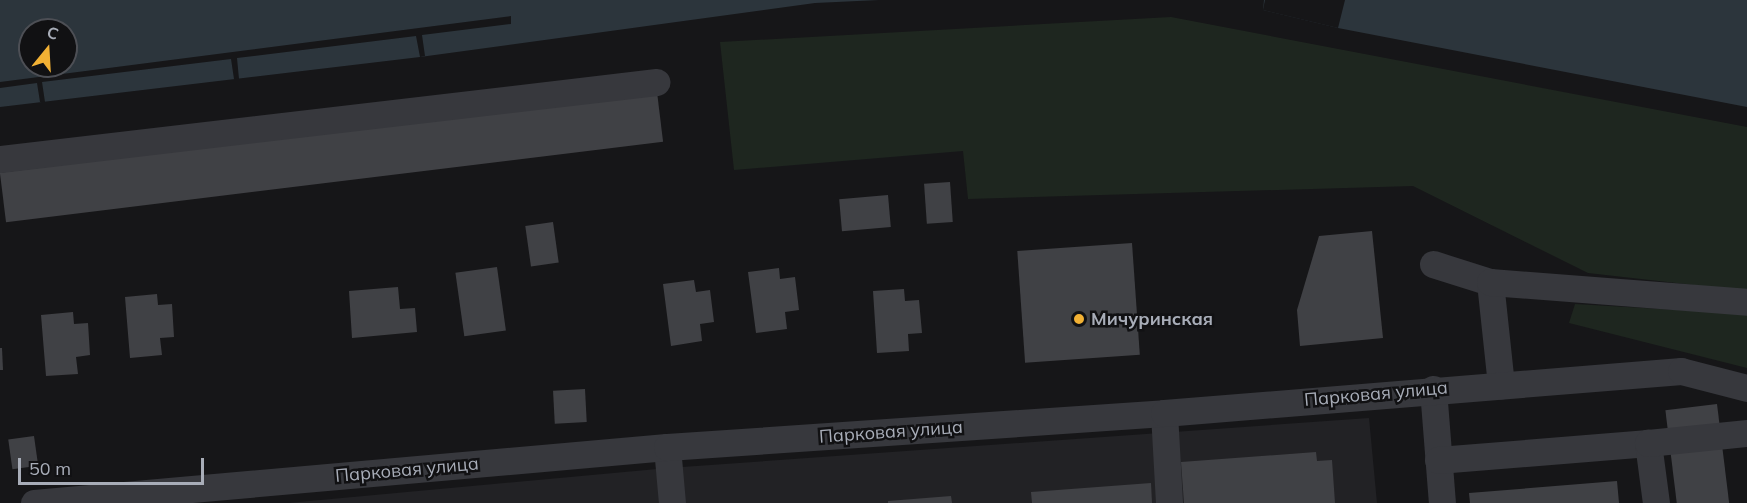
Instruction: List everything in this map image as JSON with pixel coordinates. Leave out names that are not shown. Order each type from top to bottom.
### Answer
[{"type":"street","points":[[0,159],[656,82]]},
{"type":"street","points":[[1433,264],[1490,282],[1747,302]]},
{"type":"street","points":[[1490,282],[1501,385]]},
{"type":"street","name":"Парковая улица","points":[[34,503],[667,447],[1164,413],[1432,389],[1681,371],[1747,388]]},
{"type":"street","points":[[1432,389],[1442,503]]},
{"type":"street","points":[[1164,413],[1169,503]]},
{"type":"street","points":[[1438,460],[1747,433]]},
{"type":"street","points":[[1648,442],[1656,503]]},
{"type":"street","points":[[667,447],[672,503]]},
{"type":"shaded area","points":[[0,0],[879,0],[815,3],[420,57],[0,107]]},
{"type":"shaded area","points":[[1264,0],[1747,0],[1747,107],[1338,28],[1263,10]]},
{"type":"shaded area","points":[[1171,17],[1747,127],[1747,291],[1588,273],[1413,186],[968,199],[963,151],[734,170],[720,42]]},
{"type":"shaded area","points":[[1575,304],[1747,314],[1747,368],[1569,323]]},
{"type":"shaded area","points":[[1369,418],[1377,503],[288,503],[668,468]]},
{"type":"pier","points":[[1265,0],[1345,0],[1338,28],[1263,10]]},
{"type":"pier","points":[[511,16],[511,24],[422,35],[425,56],[420,57],[416,36],[237,58],[239,79],[234,79],[231,59],[78,78],[78,72]]},
{"type":"pier","points":[[31,78],[75,78],[42,82],[45,102],[40,102],[37,83],[0,88],[0,82]]},
{"type":"building","points":[[657,92],[663,142],[6,222],[0,173]]},
{"type":"building","points":[[950,182],[953,222],[927,224],[924,184]]},
{"type":"building","points":[[888,195],[891,227],[842,231],[839,199]]},
{"type":"building","points":[[553,222],[559,263],[531,266],[525,226]]},
{"type":"building","points":[[1372,231],[1383,338],[1300,346],[1297,310],[1319,236]]},
{"type":"building","name":"Мичуринская","points":[[1132,243],[1140,355],[1025,363],[1017,251]]},
{"type":"building","points":[[497,267],[506,330],[464,336],[455,273]]},
{"type":"building","points":[[779,268],[780,279],[795,277],[799,310],[785,312],[787,329],[756,333],[748,272]]},
{"type":"building","points":[[694,280],[696,292],[710,290],[714,322],[700,324],[702,341],[671,346],[663,284]]},
{"type":"building","points":[[398,287],[400,309],[415,308],[417,332],[352,338],[349,291]]},
{"type":"building","points":[[904,289],[905,301],[919,300],[922,333],[908,334],[909,351],[877,353],[873,291]]},
{"type":"building","points":[[157,294],[158,305],[172,304],[174,337],[160,338],[162,355],[130,358],[125,297]]},
{"type":"building","points":[[73,312],[74,324],[88,323],[90,355],[76,357],[78,374],[46,376],[41,315]]},
{"type":"building","points":[[0,348],[2,348],[3,370],[0,370]]},
{"type":"building","points":[[585,389],[587,422],[555,424],[553,391]]},
{"type":"building","points":[[1717,404],[1729,503],[1677,503],[1665,410]]},
{"type":"building","points":[[34,436],[38,466],[12,469],[8,440]]},
{"type":"building","points":[[1316,452],[1317,461],[1332,460],[1335,503],[1184,503],[1181,462]]},
{"type":"building","points":[[1617,481],[1619,503],[1470,503],[1469,493]]},
{"type":"building","points":[[1151,483],[1152,503],[1032,503],[1031,492]]},
{"type":"building","points":[[951,496],[952,503],[888,503],[888,501]]},
{"type":"place","name":"Мичуринская","points":[[1079,319]]}]
